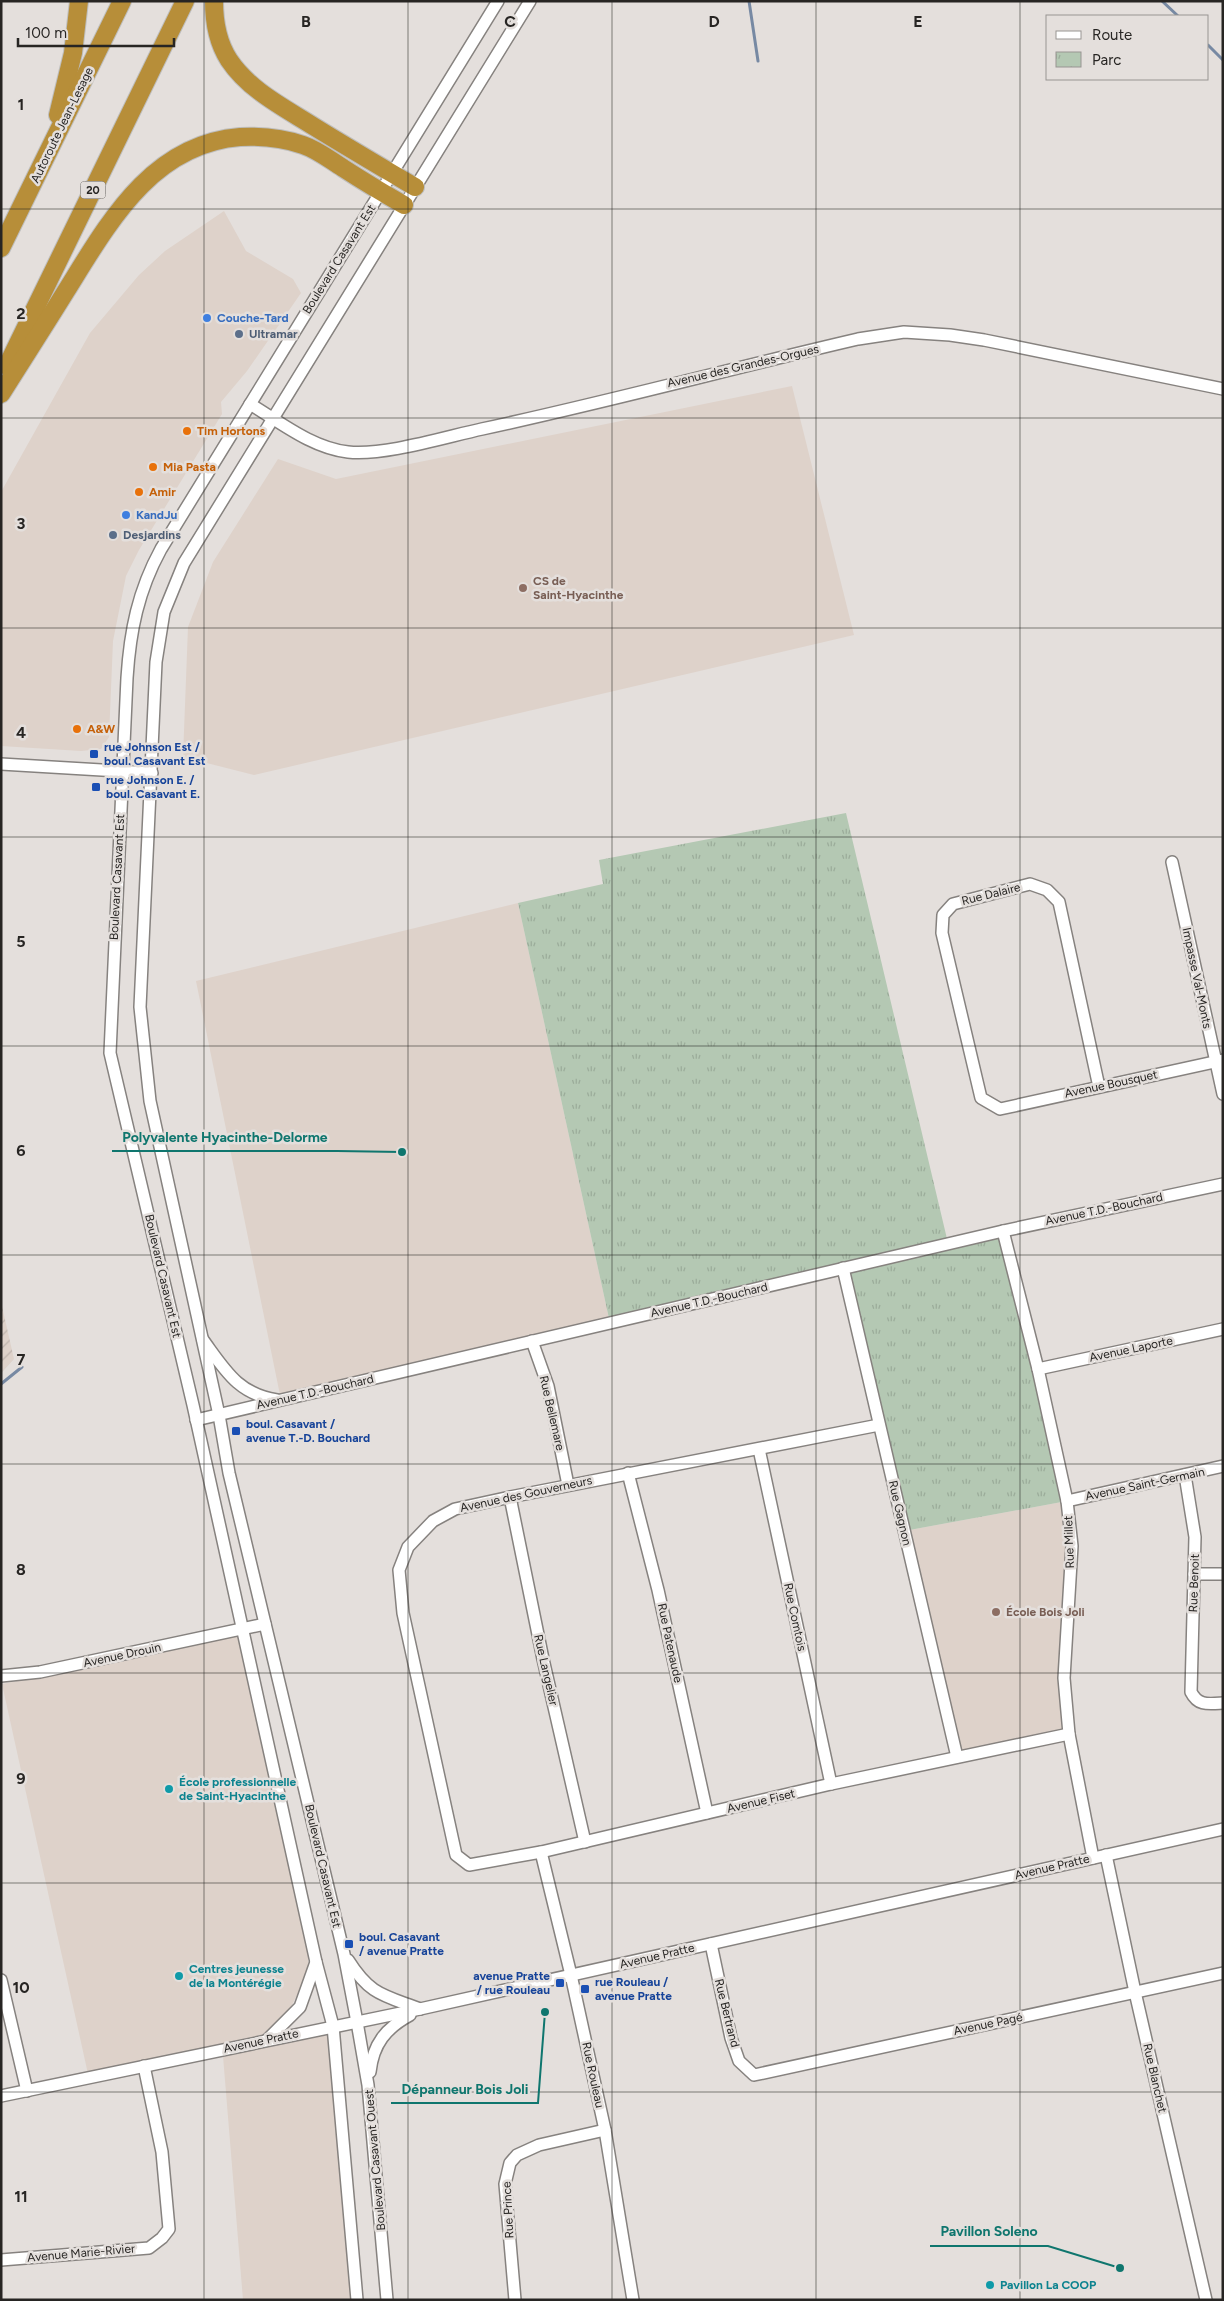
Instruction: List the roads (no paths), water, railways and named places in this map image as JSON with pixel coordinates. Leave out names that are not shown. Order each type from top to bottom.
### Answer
[{"type":"highway","points":[[50,150],[73,53],[79,1]]},
{"type":"highway","name":"Autoroute Jean-Lesage","points":[[1,248],[122,1]]},
{"type":"highway","name":"20","points":[[1,378],[185,1]]},
{"type":"highway","points":[[214,1],[219,39],[228,59],[241,76],[278,104],[415,187]]},
{"type":"highway","points":[[1,394],[97,241],[123,204],[149,177],[181,154],[201,145],[226,139],[254,136],[283,139],[317,152],[404,206]]},
{"type":"street","name":"Boulevard Casavant Est","points":[[333,2026],[316,1962],[196,1420],[110,1053],[122,772],[130,642],[133,619],[142,589],[167,538],[498,1]]},
{"type":"street","name":"Boulevard Casavant Est","points":[[357,2022],[344,1954],[229,1473],[219,1415],[200,1336],[150,1101],[140,1008],[157,651],[161,622],[167,602],[177,575],[192,548],[530,1]]},
{"type":"street","name":"Avenue des Grandes-Orgues","points":[[250,404],[323,446],[349,452],[382,450],[519,421],[858,339],[904,332],[950,335],[984,340],[1223,389]]},
{"type":"street","points":[[1,764],[152,773]]},
{"type":"street","name":"Impasse Val-Monts","points":[[1172,862],[1219,1061],[1223,1094]]},
{"type":"street","name":"Rue Dalaire","points":[[1000,1109],[981,1098],[942,933],[943,914],[953,904],[1030,884],[1047,890],[1059,902],[1099,1087]]},
{"type":"street","name":"Avenue Bousquet","points":[[1000,1109],[1219,1061]]},
{"type":"street","name":"Avenue T.D.-Bouchard","points":[[196,1420],[1003,1231],[1223,1184]]},
{"type":"street","name":"Rue Millet","points":[[1003,1231],[1038,1369],[1067,1501],[1072,1546],[1064,1678],[1069,1734],[1092,1858]]},
{"type":"street","name":"Rue Gagnon","points":[[843,1268],[957,1757]]},
{"type":"street","name":"Avenue Laporte","points":[[1038,1369],[1223,1330]]},
{"type":"street","points":[[200,1336],[232,1380],[252,1393],[281,1400]]},
{"type":"street","name":"Rue Bellemare","points":[[532,1342],[548,1386],[568,1485]]},
{"type":"street","name":"Avenue des Gouverneurs","points":[[456,1855],[403,1614],[399,1570],[408,1547],[433,1521],[454,1509],[879,1425]]},
{"type":"street","name":"Rue Comtois","points":[[760,1449],[831,1784]]},
{"type":"street","name":"Avenue Saint-Germain","points":[[1067,1501],[1223,1466]]},
{"type":"street","name":"Rue Patenaude","points":[[628,1474],[658,1590],[707,1813]]},
{"type":"street","name":"Rue Benoit","points":[[1185,1475],[1195,1537],[1191,1692],[1195,1700],[1204,1705],[1223,1703]]},
{"type":"street","name":"Rue Langelier","points":[[510,1497],[543,1659],[585,1842]]},
{"type":"street","points":[[1194,1574],[1223,1574]]},
{"type":"street","points":[[243,1630],[265,1624]]},
{"type":"street","name":"Avenue Drouin","points":[[1,1676],[40,1672],[243,1630]]},
{"type":"street","name":"Avenue Fiset","points":[[456,1855],[469,1865],[541,1852],[831,1784],[1069,1734]]},
{"type":"street","name":"Avenue Pratte","points":[[1,2096],[420,2009],[1223,1829]]},
{"type":"street","name":"Rue Rouleau","points":[[541,1852],[571,1975],[605,2130],[633,2300]]},
{"type":"street","name":"Rue Blanchet","points":[[1106,1855],[1135,1992],[1206,2300]]},
{"type":"street","name":"Rue Bertrand","points":[[711,1944],[731,2038],[739,2061],[754,2075]]},
{"type":"street","points":[[344,1954],[366,1985],[379,1994],[420,2009]]},
{"type":"street","points":[[267,2040],[300,2007],[316,1962]]},
{"type":"street","name":"Avenue Pagé","points":[[754,2075],[1223,1973]]},
{"type":"street","points":[[1,1980],[27,2091]]},
{"type":"street","points":[[368,2084],[371,2059],[377,2043],[399,2021],[420,2009]]},
{"type":"street","name":"Boulevard Casavant Ouest","points":[[357,2022],[368,2084],[387,2300]]},
{"type":"street","points":[[333,2026],[357,2300]]},
{"type":"street","name":"Avenue Marie-Rivier","points":[[1,2260],[149,2248],[162,2238],[169,2228],[162,2152],[144,2066]]},
{"type":"street","name":"Rue Prince","points":[[515,2300],[505,2184],[510,2162],[517,2155],[539,2145],[605,2130]]},
{"type":"waterway","points":[[749,1],[758,61]]},
{"type":"waterway","points":[[1162,1],[1177,15]]},
{"type":"waterway","points":[[1209,46],[1223,60]]},
{"type":"waterway","points":[[1,1384],[22,1367]]},
{"type":"place","name":"Couche-Tard","points":[[207,318]]},
{"type":"place","name":"Ultramar","points":[[239,334]]},
{"type":"place","name":"Tim Hortons","points":[[187,431]]},
{"type":"place","name":"Mia Pasta","points":[[153,467]]},
{"type":"place","name":"Amir","points":[[139,492]]},
{"type":"place","name":"KandJu","points":[[126,515]]},
{"type":"place","name":"Desjardins","points":[[113,535]]},
{"type":"place","name":"CS de Saint-Hyacinthe","points":[[523,588]]},
{"type":"place","name":"A&W","points":[[77,729]]},
{"type":"place","name":"rue Johnson Est / boul. Casavant Est","points":[[94,754]]},
{"type":"place","name":"rue Johnson E. / boul. Casavant E.","points":[[96,787]]},
{"type":"place","name":"Polyvalente Hyacinthe-Delorme","points":[[402,1152]]},
{"type":"place","name":"boul. Casavant / avenue T.-D. Bouchard","points":[[236,1431]]},
{"type":"place","name":"École Bois Joli","points":[[996,1612]]},
{"type":"place","name":"École professionnelle de Saint-Hyacinthe","points":[[169,1789]]},
{"type":"place","name":"boul. Casavant / avenue Pratte","points":[[349,1944]]},
{"type":"place","name":"Centres jeunesse de la Montérégie","points":[[179,1976]]},
{"type":"place","name":"avenue Pratte / rue Rouleau","points":[[560,1983]]},
{"type":"place","name":"rue Rouleau / avenue Pratte","points":[[585,1989]]},
{"type":"place","name":"Dépanneur Bois Joli","points":[[545,2012]]},
{"type":"place","name":"Pavillon Soleno","points":[[1120,2268]]},
{"type":"place","name":"Pavillon La COOP","points":[[990,2285]]}]
